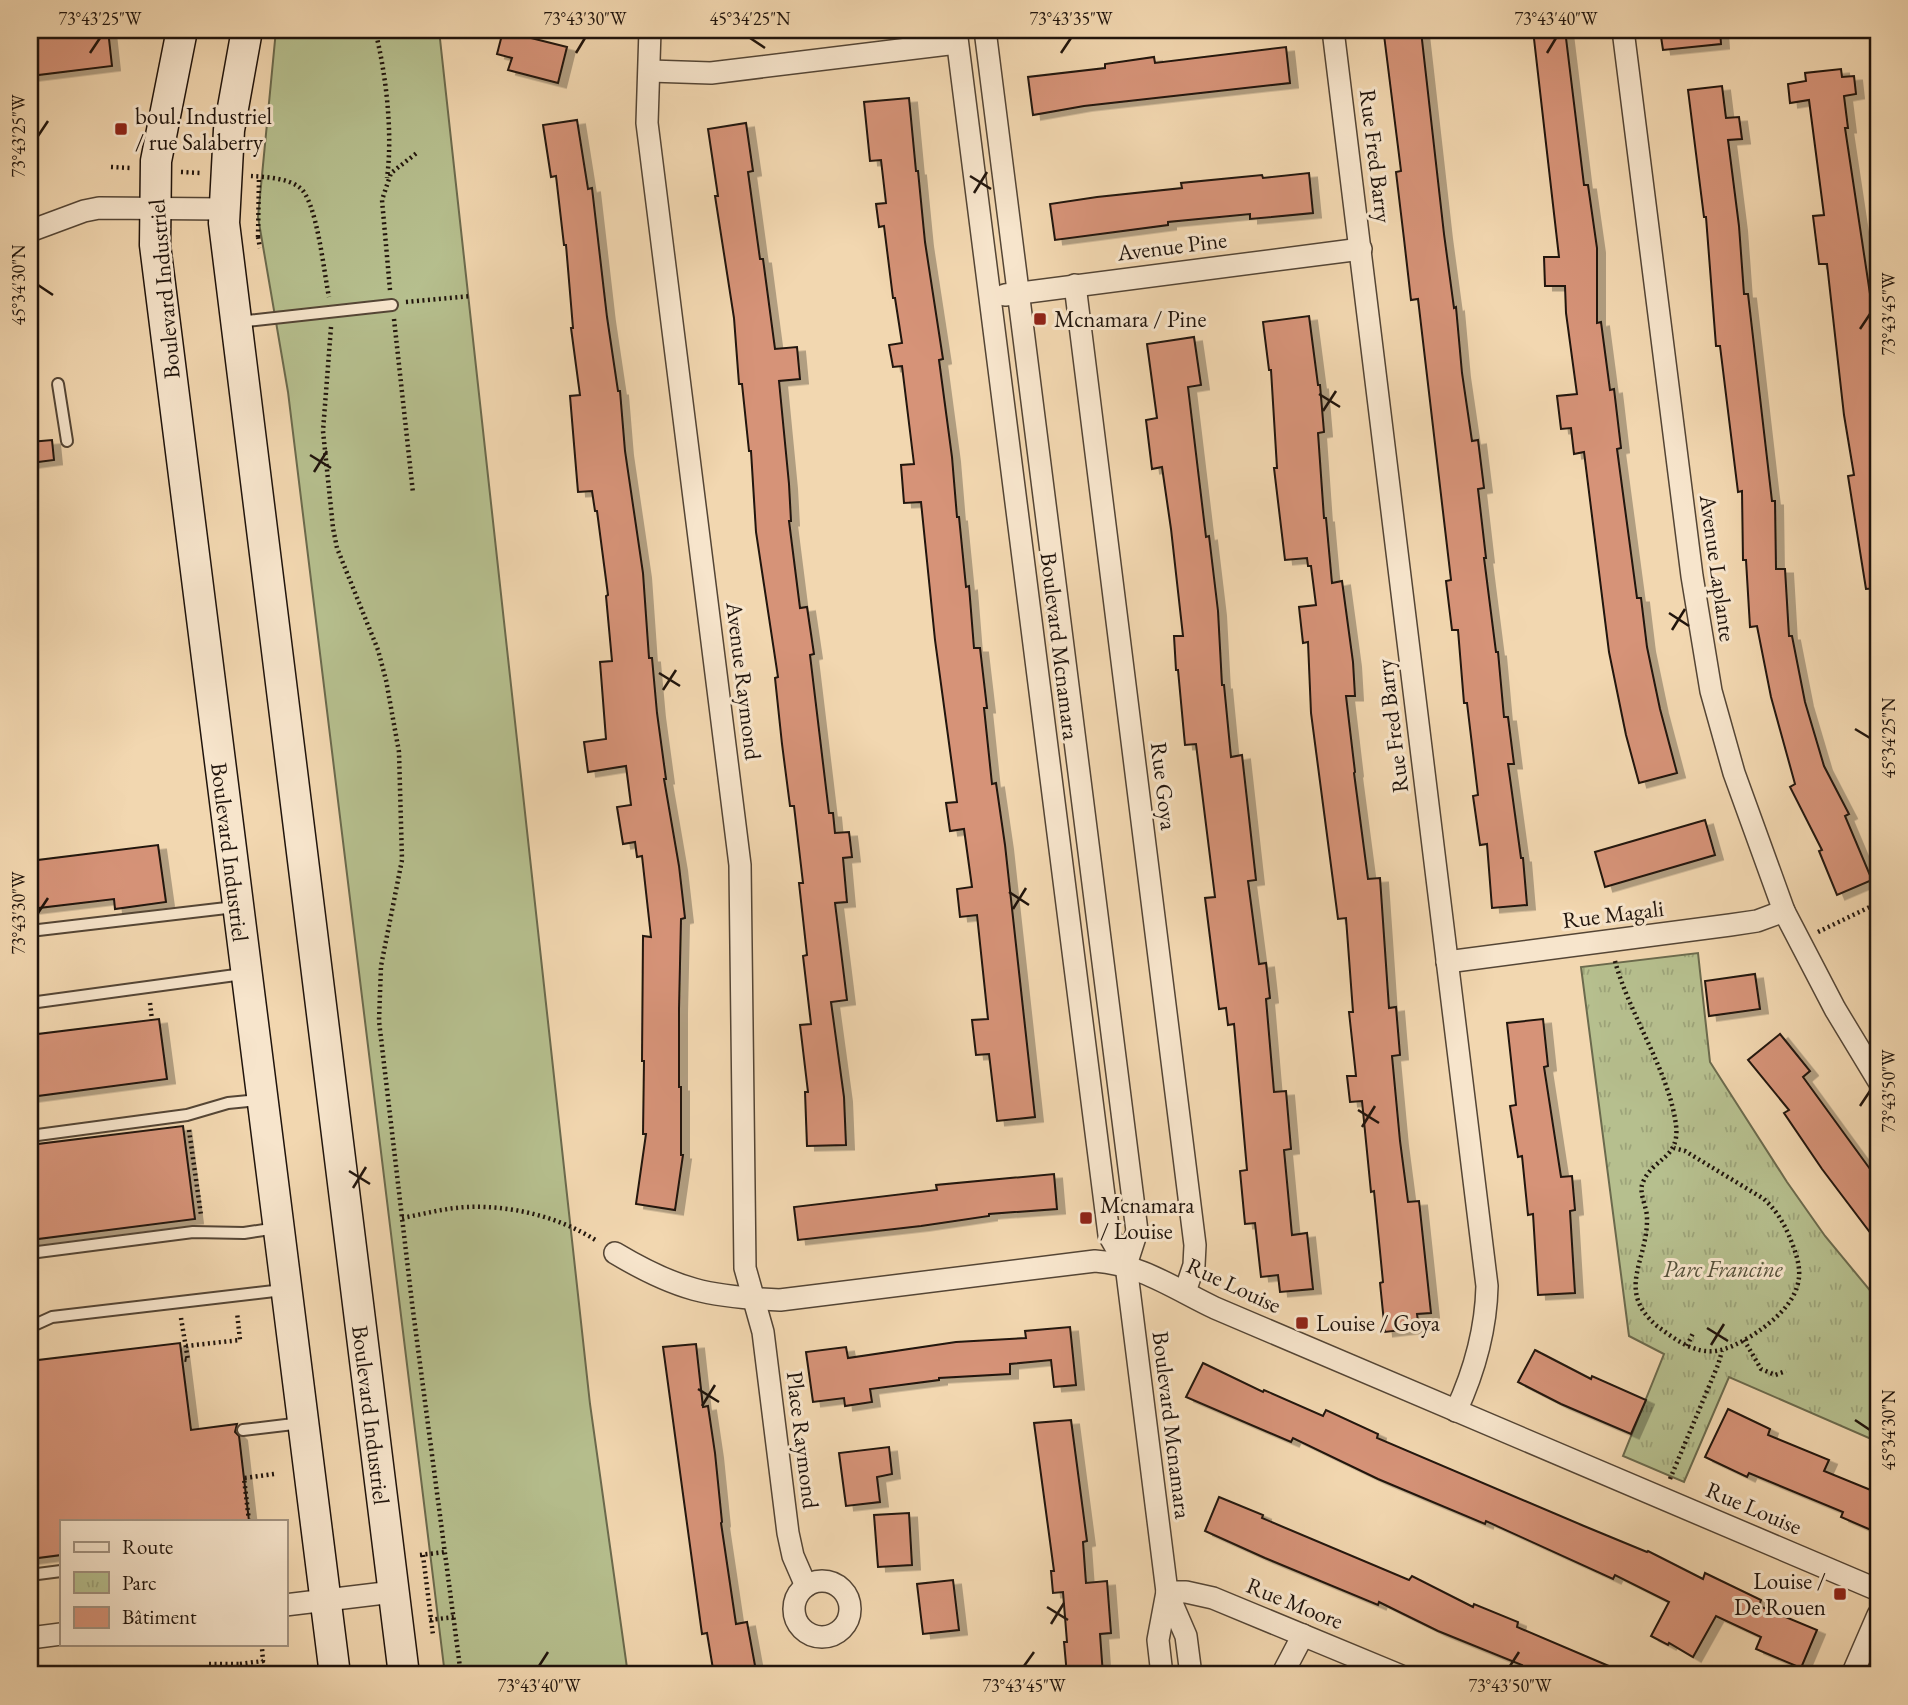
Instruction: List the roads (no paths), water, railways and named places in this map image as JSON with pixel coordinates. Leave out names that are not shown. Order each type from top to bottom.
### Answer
[{"type":"street","name":"Boulevard Industriel","points":[[182,30],[160,137],[154,209],[155,245],[335,1675]]},
{"type":"street","name":"Boulevard Industriel","points":[[247,30],[229,130],[224,209],[235,323],[404,1675]]},
{"type":"street","name":"Avenue Raymond","points":[[650,30],[647,123],[740,865],[744,1263],[754,1299]]},
{"type":"street","name":"Boulevard Mcnamara","points":[[985,30],[1137,1231],[1126,1265]]},
{"type":"street","name":"Rue Fred Barry","points":[[1333,30],[1487,1286],[1481,1347],[1456,1411]]},
{"type":"street","name":"Avenue Laplante","points":[[1623,30],[1692,576],[1706,665],[1734,773],[1784,911],[1835,1009],[1878,1080]]},
{"type":"street","points":[[650,71],[710,73],[956,36]]},
{"type":"street","name":"Boulevard Mcnamara","points":[[956,36],[1109,1235],[1126,1265],[1167,1592],[1186,1636],[1191,1675]]},
{"type":"street","points":[[30,231],[99,208],[224,209]]},
{"type":"street","name":"Avenue Pine","points":[[989,297],[1361,249]]},
{"type":"street","name":"Rue Goya","points":[[1075,285],[1195,1245],[1194,1265],[1185,1292]]},
{"type":"street","name":"Rue Magali","points":[[1447,962],[1757,921],[1784,911]]},
{"type":"street","name":"Rue Louise","points":[[615,1253],[658,1278],[687,1289],[754,1299],[786,1300],[1095,1261],[1126,1265],[1215,1308],[1878,1590]]},
{"type":"street","name":"Place Raymond","points":[[754,1299],[763,1332],[788,1533],[793,1556],[806,1586]]},
{"type":"street","points":[[287,1605],[393,1592]]},
{"type":"street","name":"Boulevard Mcnamara","points":[[1162,1675],[1158,1640],[1167,1592]]},
{"type":"street","name":"Rue Moore","points":[[1167,1592],[1203,1594],[1399,1675]]},
{"type":"street","points":[[1852,1675],[1878,1615]]},
{"type":"street","points":[[30,1638],[60,1634]]},
{"type":"street","points":[[1282,1675],[1303,1635]]},
{"type":"lane","points":[[235,323],[392,305]]},
{"type":"lane","points":[[58,384],[67,441]]},
{"type":"lane","points":[[30,931],[237,907]]},
{"type":"lane","points":[[30,1003],[246,974]]},
{"type":"lane","points":[[30,1136],[187,1115],[228,1103],[262,1100]]},
{"type":"lane","points":[[30,1253],[193,1232],[244,1233],[278,1228]]},
{"type":"lane","points":[[30,1327],[52,1317],[286,1289]]},
{"type":"lane","points":[[243,1430],[303,1423]]},
{"type":"lane","points":[[30,1575],[60,1571]]},
{"type":"place","name":"boul. Industriel / rue Salaberry","points":[[121,129]]},
{"type":"place","name":"Mcnamara / Pine","points":[[1040,319]]},
{"type":"place","name":"Mcnamara / Louise","points":[[1086,1218]]},
{"type":"place","name":"Louise / Goya","points":[[1302,1323]]},
{"type":"place","name":"Louise / De Rouen","points":[[1840,1594]]},
{"type":"park label","name":"Parc Francine","points":[[1723,1269]]}]
